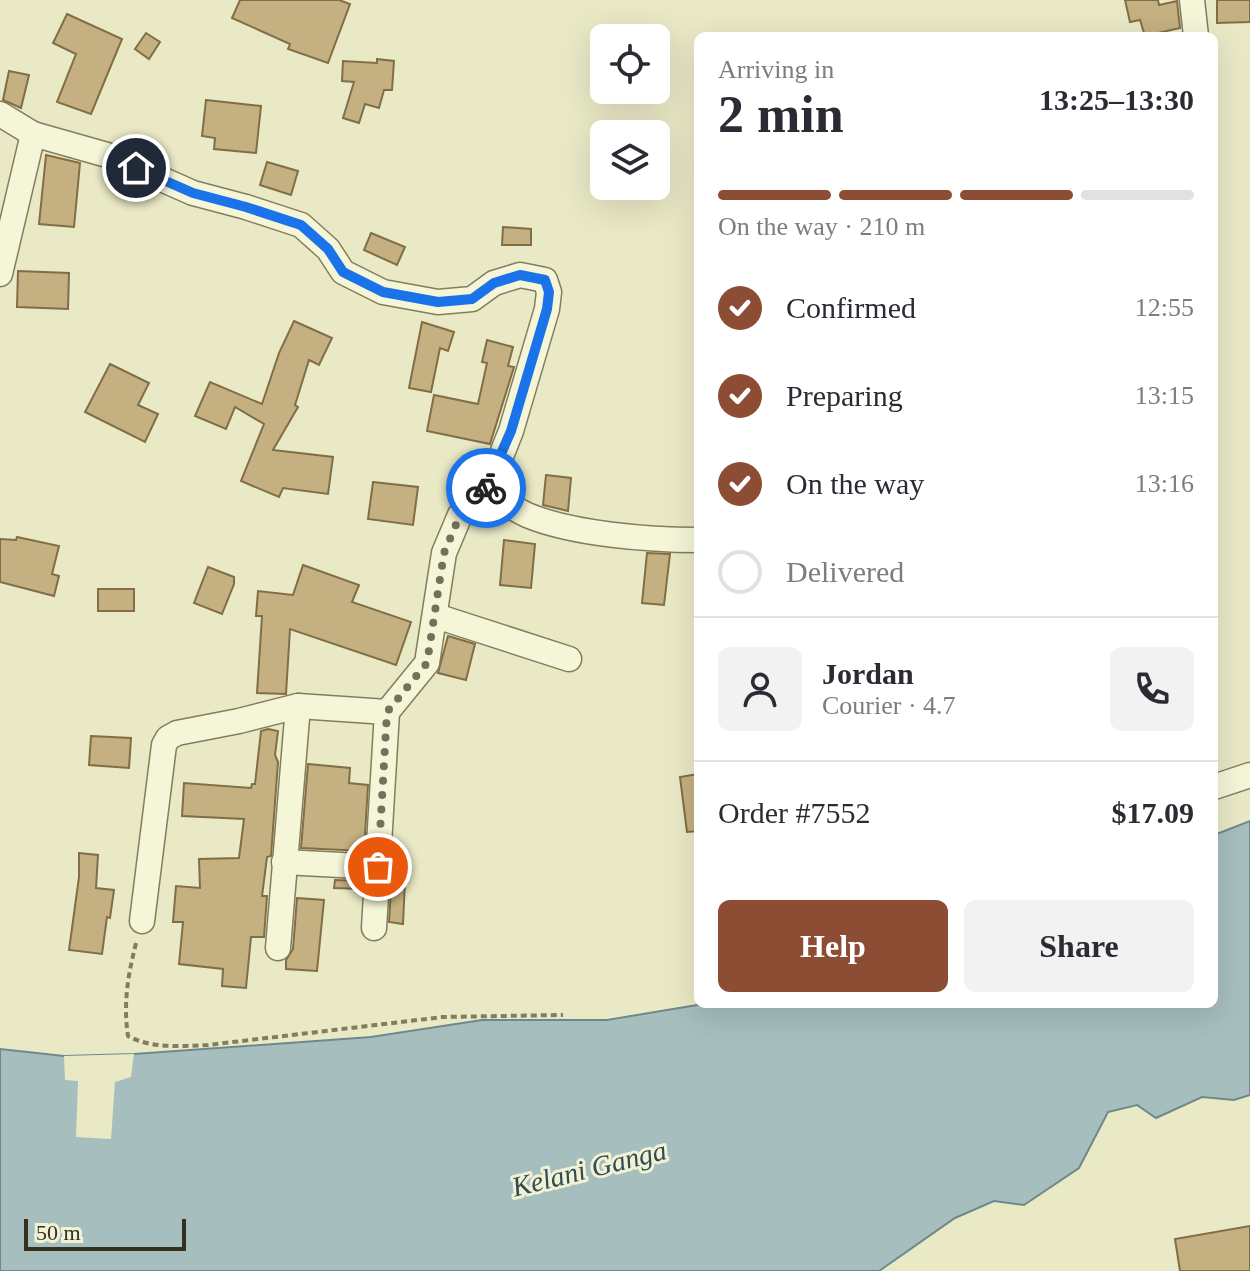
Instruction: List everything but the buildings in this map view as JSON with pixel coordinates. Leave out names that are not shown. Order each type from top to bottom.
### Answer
[{"type":"street","points":[[1192,0],[1196,32]]},
{"type":"street","points":[[0,114],[33,134],[107,155],[193,193],[301,225],[328,249],[343,272],[383,292],[438,302],[472,299],[494,283],[520,275],[545,280],[549,292],[547,309],[511,431],[490,484],[460,515],[444,553],[427,663],[387,712],[374,928]]},
{"type":"street","points":[[0,274],[33,134]]},
{"type":"street","points":[[484,490],[527,515],[566,526],[648,540],[694,540]]},
{"type":"street","points":[[436,616],[569,659]]},
{"type":"street","points":[[142,921],[164,745],[168,738],[177,733],[298,706],[387,712]]},
{"type":"street","points":[[278,948],[298,706]]},
{"type":"street","points":[[1218,786],[1250,775]]},
{"type":"street","points":[[284,862],[378,867]]},
{"type":"path","points":[[142,921],[126,981],[125,1019],[128,1036],[140,1043],[208,1045],[443,1017],[563,1015]]},
{"type":"water","name":"Kelani Ganga","points":[[1250,821],[1250,1095],[1234,1100],[1202,1097],[1156,1118],[1137,1105],[1108,1112],[1079,1168],[1024,1205],[994,1201],[955,1218],[879,1271],[0,1271],[0,1049],[64,1056],[134,1054],[371,1037],[482,1020],[607,1020],[694,1006],[694,1008],[1218,1008],[1218,833]]},
{"type":"pier","points":[[134,1054],[131,1077],[115,1082],[111,1139],[76,1137],[78,1081],[65,1080],[64,1056]]},
{"type":"way so far","points":[[378,867],[387,712],[427,663],[444,553],[460,515],[486,488]]},
{"type":"route","points":[[136,168],[193,193],[301,225],[328,249],[343,272],[383,292],[438,302],[472,299],[494,283],[520,275],[545,280],[549,292],[547,309],[511,431],[486,488]]}]
